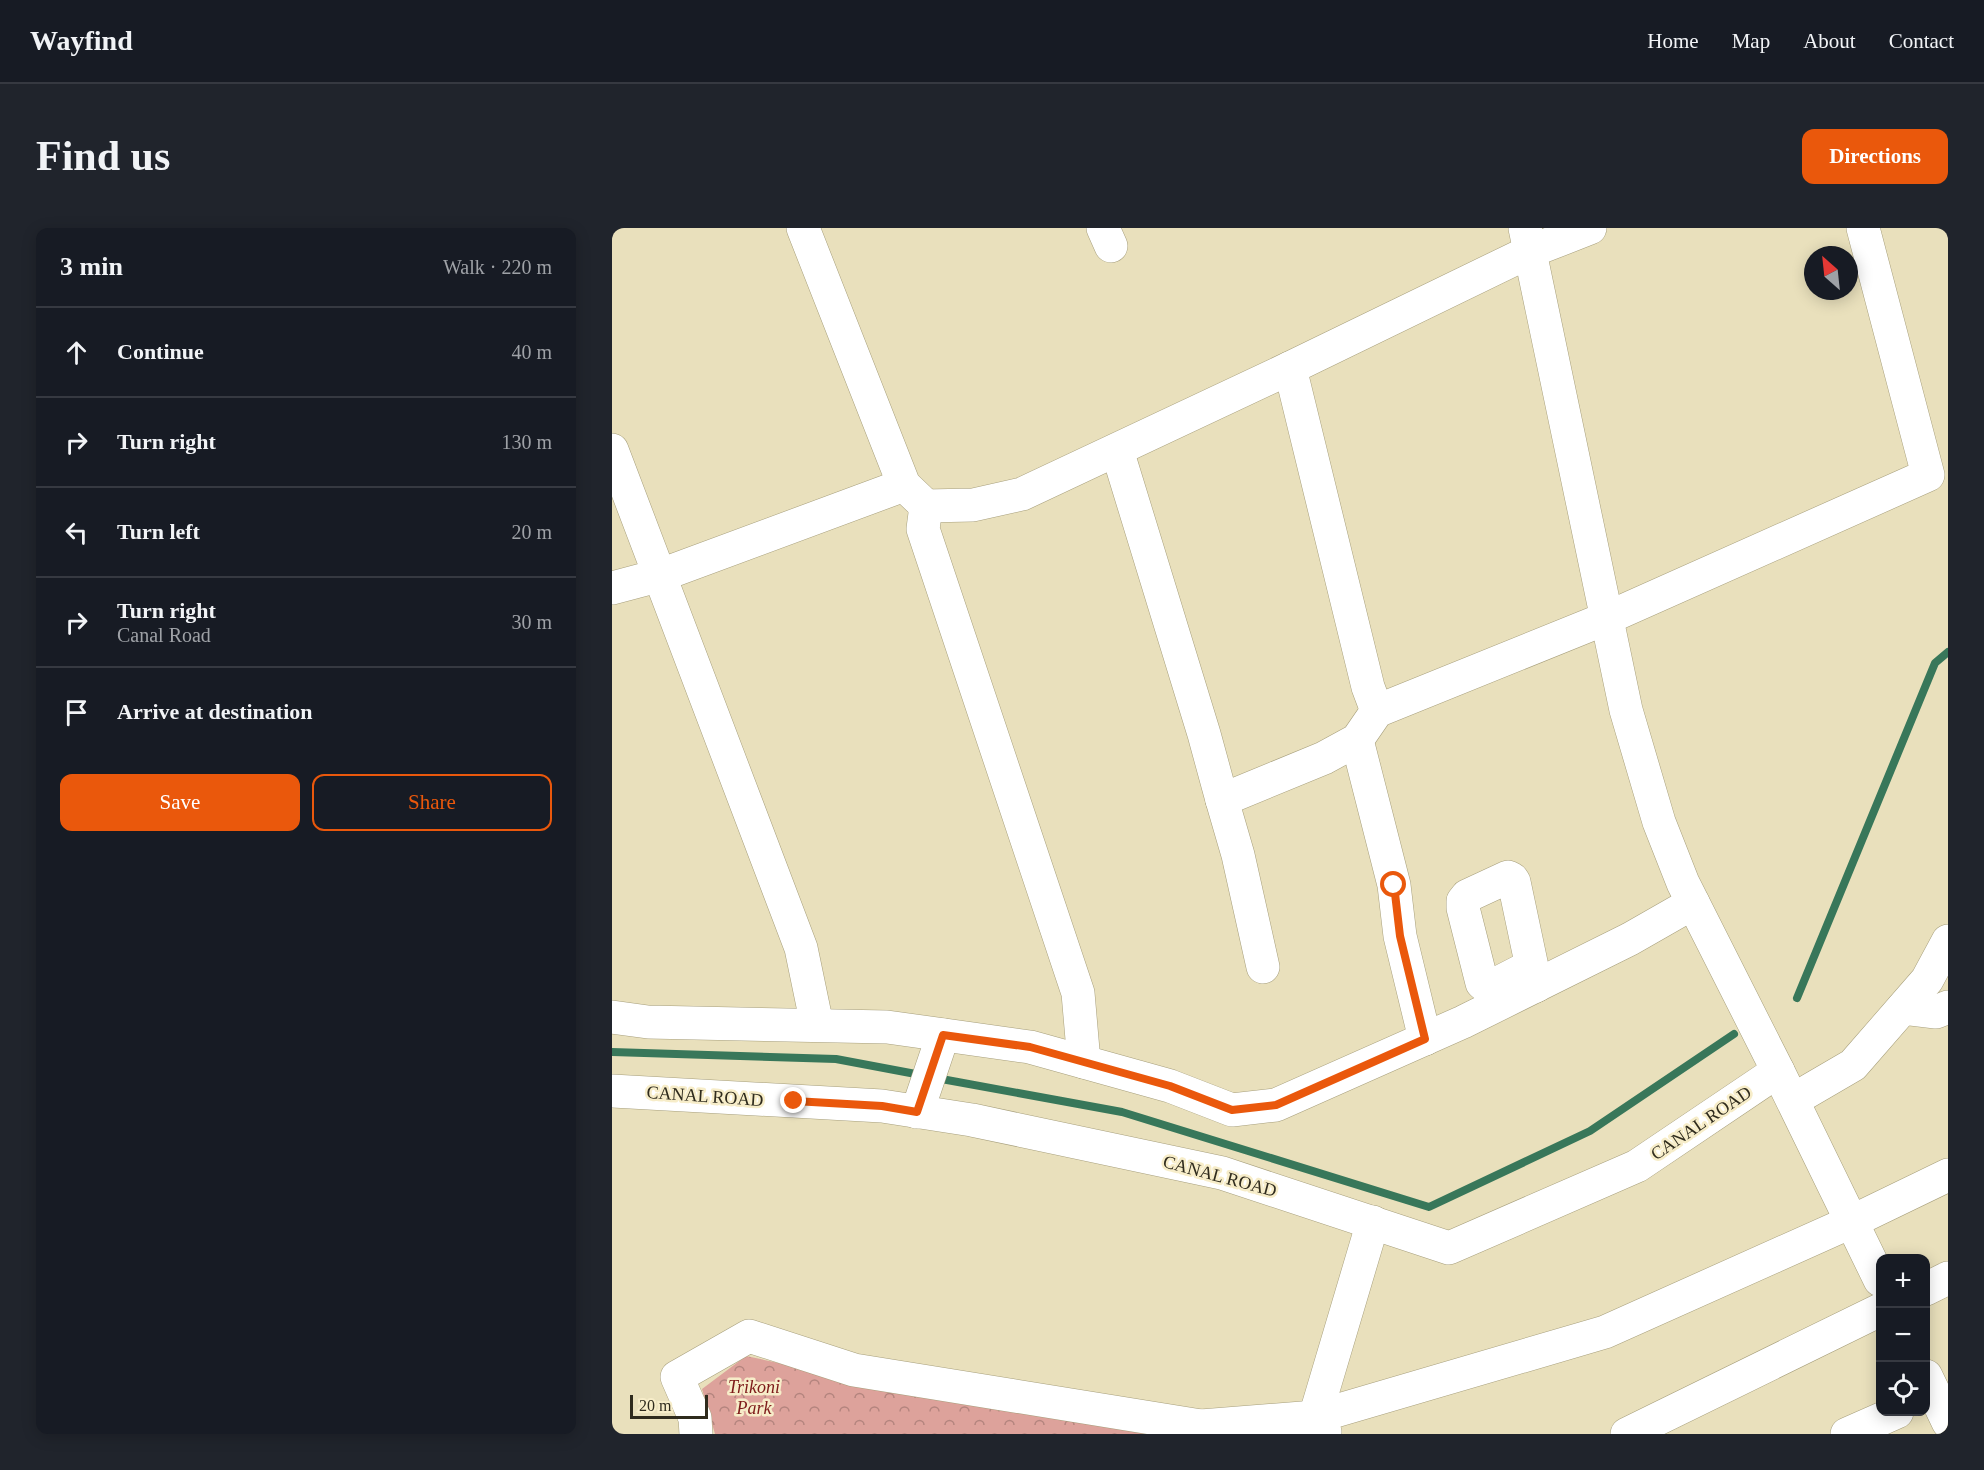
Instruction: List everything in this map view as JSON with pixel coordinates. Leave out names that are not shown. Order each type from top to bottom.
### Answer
[{"type":"street","points":[[803,228],[915,496],[923,529],[1078,993],[1084,1062]]},
{"type":"street","points":[[612,588],[915,496],[973,505],[1022,494],[1290,369],[1528,239],[1590,228]]},
{"type":"street","points":[[1222,800],[1324,758],[1357,740],[1377,711],[1607,618],[1928,475],[1863,228]]},
{"type":"street","points":[[1528,239],[1626,710],[1656,810],[1683,883],[1876,1269]]},
{"type":"street","points":[[1290,369],[1368,687],[1377,711]]},
{"type":"street","points":[[612,450],[801,948],[817,1025]]},
{"type":"street","points":[[1117,450],[1239,855],[1263,967]]},
{"type":"street","points":[[1357,740],[1394,885],[1400,936],[1425,1039]]},
{"type":"street","points":[[612,1017],[648,1022],[887,1027],[1030,1047],[1170,1086],[1232,1110],[1276,1105],[1425,1039],[1534,976],[1630,939],[1693,903]]},
{"type":"street","points":[[1793,1100],[1853,1065],[1927,980],[1948,941]]},
{"type":"street","points":[[1903,1008],[1936,1012],[1948,1007]]},
{"type":"street","points":[[917,1112],[943,1035]]},
{"type":"street","name":"CANAL ROAD","points":[[612,1091],[882,1106],[972,1120],[1222,1173],[1449,1248],[1637,1166],[1778,1071]]},
{"type":"street","points":[[696,1434],[695,1418],[677,1377],[749,1336],[854,1370],[1192,1430],[1321,1426],[1605,1332],[1853,1221],[1948,1175]]},
{"type":"street","points":[[1321,1426],[1373,1222]]},
{"type":"street","points":[[1930,1286],[1948,1278]]},
{"type":"street","points":[[1627,1434],[1876,1312]]},
{"type":"street","points":[[1847,1434],[1888,1416]]},
{"type":"green space","name":"Trikoni Park","points":[[746,1356],[873,1383],[1161,1434],[715,1434],[702,1389]]},
{"type":"waterway","points":[[1797,998],[1935,663],[1948,652]]},
{"type":"waterway","points":[[936,1078],[1122,1112],[1429,1207],[1590,1131],[1734,1034]]},
{"type":"waterway","points":[[612,1052],[836,1059],[921,1075]]},
{"type":"route","points":[[794,1101],[882,1106],[917,1112],[943,1035],[1030,1047],[1170,1086],[1232,1110],[1276,1105],[1425,1039],[1400,936],[1394,885]]}]
